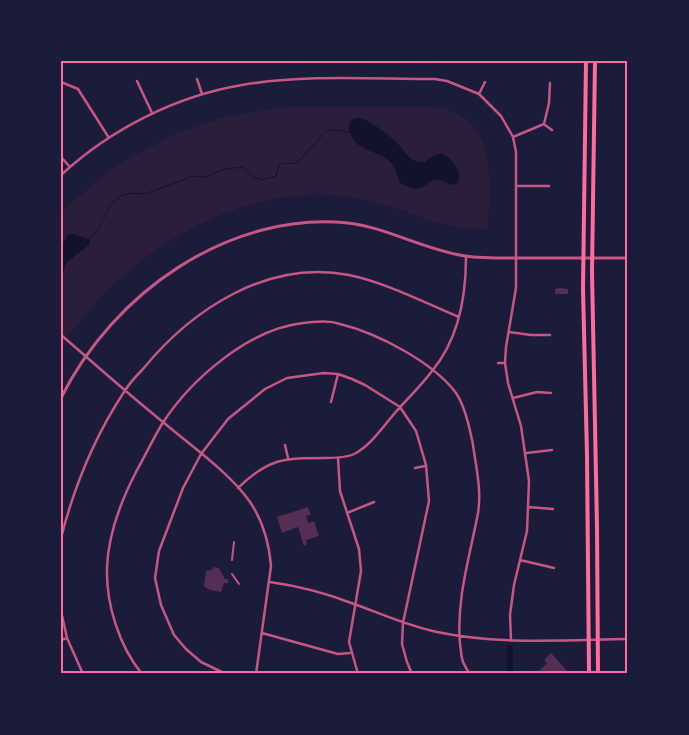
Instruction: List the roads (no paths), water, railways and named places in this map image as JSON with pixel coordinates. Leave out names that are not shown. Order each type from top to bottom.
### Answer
[{"type":"main road","points":[[586,61],[583,258],[589,674]]},
{"type":"main road","points":[[595,61],[592,258],[598,674]]},
{"type":"street","points":[[61,175],[110,138],[152,113],[202,94],[241,85],[300,78],[435,79],[459,85],[479,94],[501,116],[513,137],[516,152],[516,288],[505,363],[506,376],[521,426],[529,481],[527,531],[514,585],[510,616],[510,640]]},
{"type":"street","points":[[197,79],[202,94]]},
{"type":"street","points":[[137,81],[152,113]]},
{"type":"street","points":[[61,82],[78,89],[110,138]]},
{"type":"street","points":[[479,94],[485,82]]},
{"type":"street","points":[[544,124],[549,103],[550,83]]},
{"type":"street","points":[[513,137],[544,124]]},
{"type":"street","points":[[544,124],[552,130]]},
{"type":"street","points":[[61,157],[70,167]]},
{"type":"street","points":[[516,186],[549,186]]},
{"type":"street","points":[[61,398],[86,356],[112,323],[153,285],[210,248],[268,228],[314,222],[349,223],[386,231],[426,247],[466,256],[628,258]]},
{"type":"street","points":[[238,488],[256,471],[288,458],[338,458],[354,454],[371,441],[434,370],[450,341],[459,317],[465,288],[466,256]]},
{"type":"street","points":[[61,538],[68,511],[83,472],[107,419],[125,390],[160,347],[197,316],[230,295],[256,283],[279,276],[319,273],[348,275],[380,284],[459,317]]},
{"type":"street","points":[[142,674],[134,664],[123,643],[108,595],[106,567],[110,539],[128,489],[163,423],[192,386],[226,356],[273,331],[293,325],[321,322],[336,322],[368,332],[391,344],[434,370],[457,394],[472,434],[479,487],[478,510],[463,587],[460,636],[462,660],[470,674]]},
{"type":"street","points":[[509,332],[550,335]]},
{"type":"street","points":[[61,335],[202,454],[250,502],[264,531],[270,551],[270,582],[256,674]]},
{"type":"street","points":[[498,363],[505,363]]},
{"type":"street","points":[[226,674],[201,662],[174,635],[161,605],[155,578],[159,551],[183,488],[202,454],[228,419],[265,389],[288,378],[310,374],[338,374],[365,386],[400,407],[416,432],[426,466],[429,502],[403,623],[402,644],[412,674]]},
{"type":"street","points":[[331,402],[338,374]]},
{"type":"street","points":[[513,398],[537,392],[551,392]]},
{"type":"street","points":[[286,445],[288,458]]},
{"type":"street","points":[[526,453],[552,450]]},
{"type":"street","points":[[338,458],[340,491],[359,549],[361,571],[349,642],[358,674]]},
{"type":"street","points":[[415,468],[426,466]]},
{"type":"street","points":[[628,492],[628,534]]},
{"type":"street","points":[[347,513],[374,502]]},
{"type":"street","points":[[528,507],[553,509]]},
{"type":"street","points":[[232,560],[234,542]]},
{"type":"street","points":[[520,560],[554,568]]},
{"type":"street","points":[[232,574],[239,584]]},
{"type":"street","points":[[270,582],[309,588],[403,623],[436,632],[478,639],[628,639]]},
{"type":"street","points":[[61,611],[67,638],[83,674]]},
{"type":"street","points":[[262,633],[338,654],[351,653]]},
{"type":"street","points":[[61,640],[67,638]]},
{"type":"waterway","points":[[90,239],[98,230],[111,204],[122,195],[133,193],[145,194],[193,176],[206,177],[225,169],[243,167],[253,177],[262,180],[276,176],[279,165],[298,162],[326,131],[350,132]]}]
